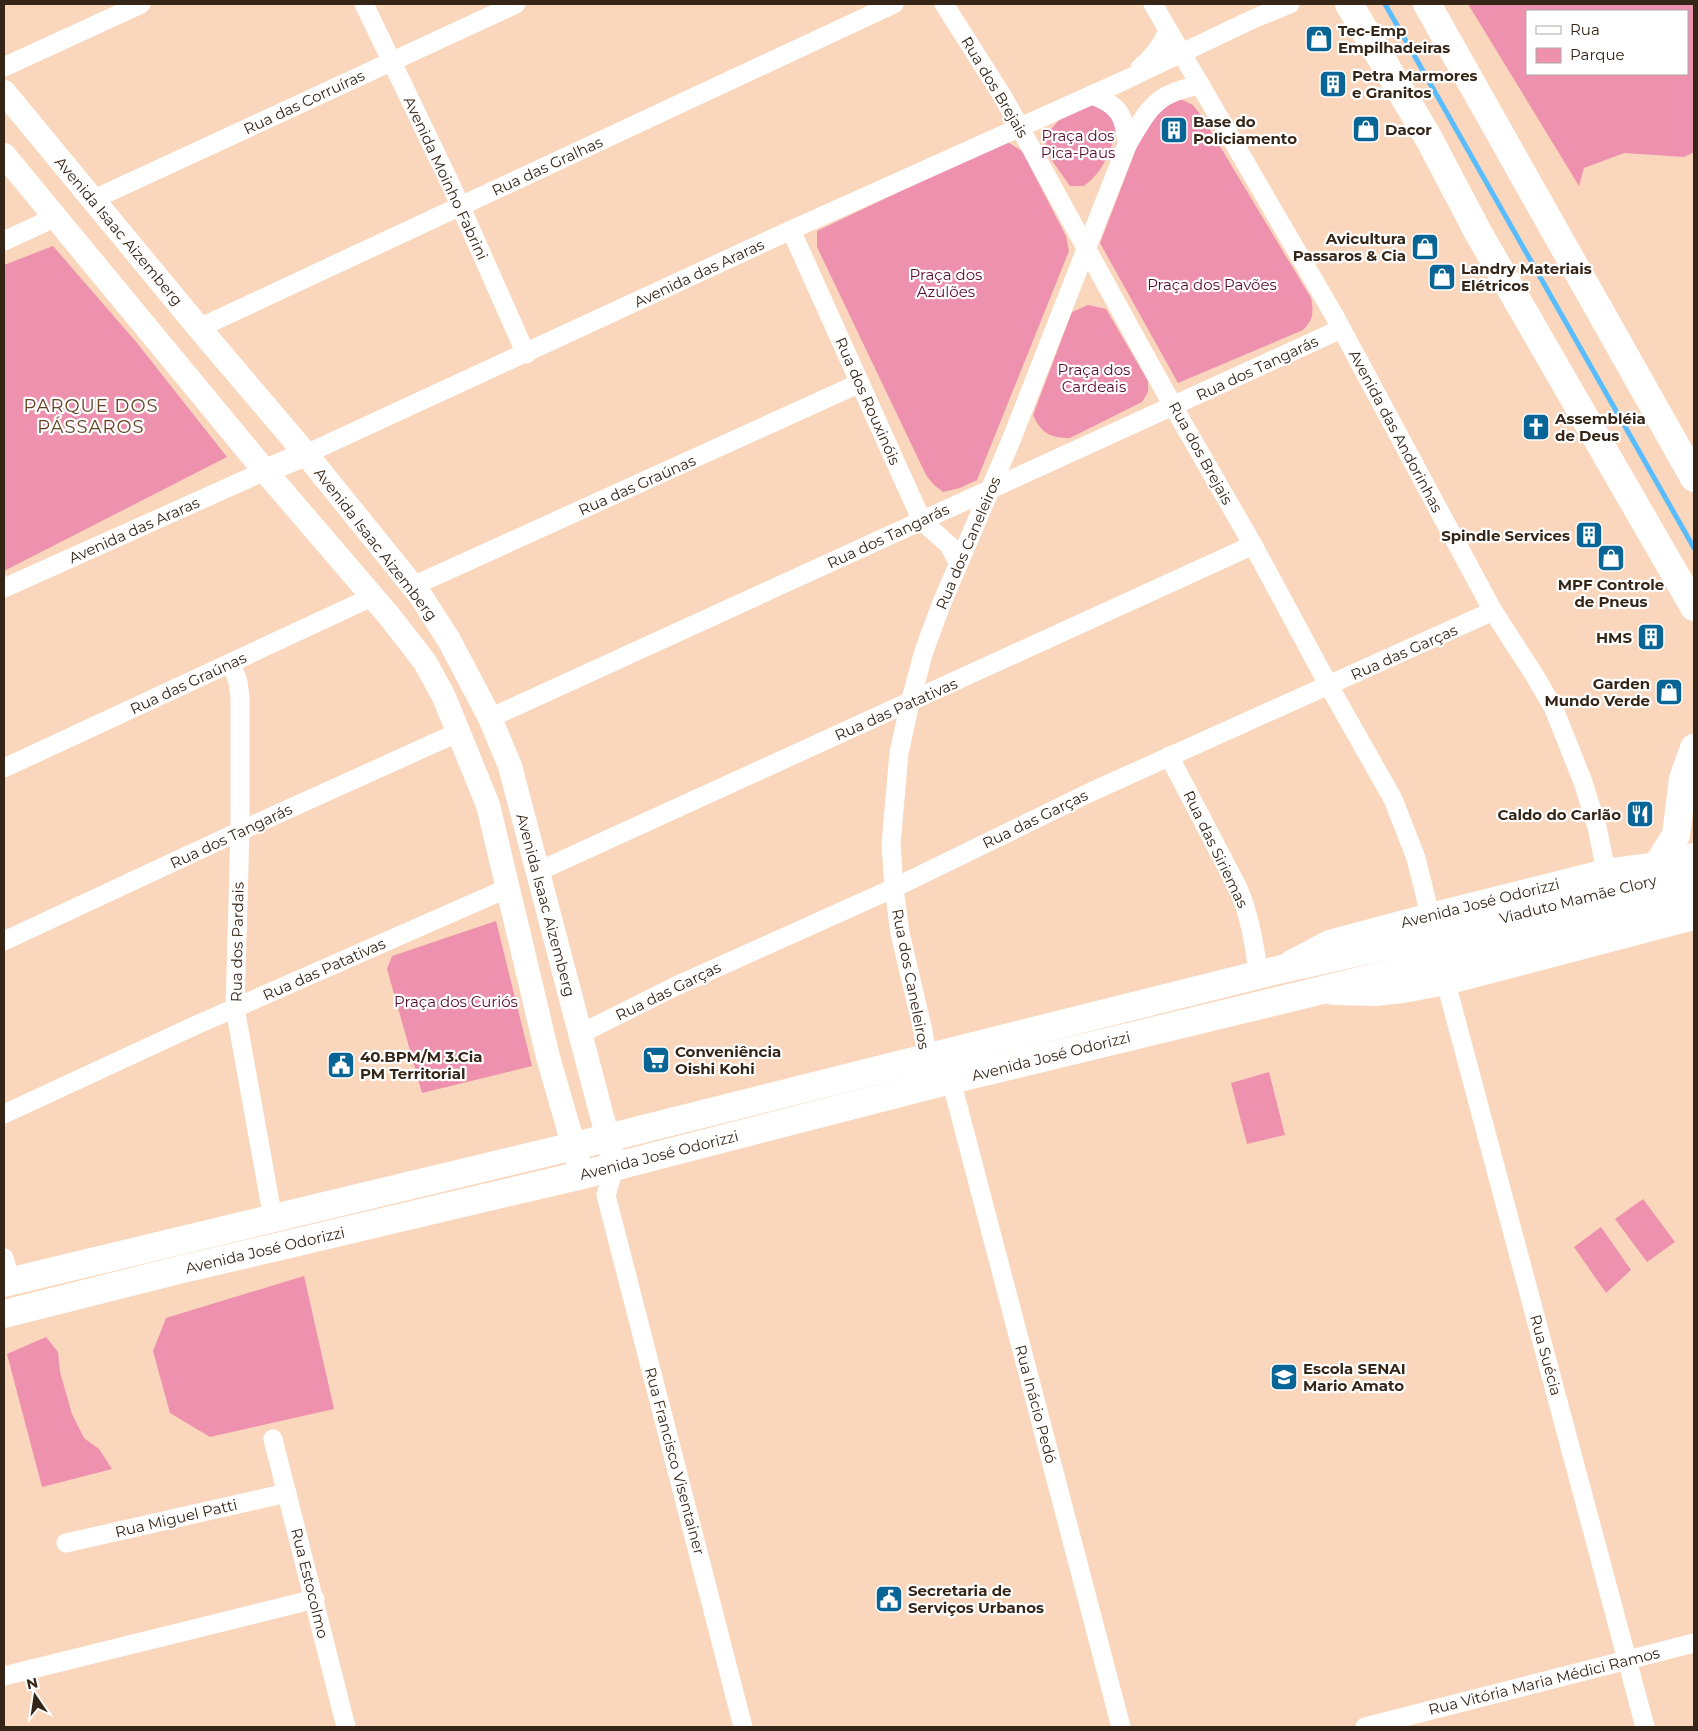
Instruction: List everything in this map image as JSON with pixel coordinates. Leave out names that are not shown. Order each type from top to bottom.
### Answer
[{"type":"main road","points":[[1349,4],[1428,138],[1479,234],[1694,607]]},
{"type":"main road","points":[[1427,4],[1694,478]]},
{"type":"main road","points":[[1658,864],[1676,835],[1683,779],[1694,748]]},
{"type":"main road","name":"Viaduto Mamãe Clory","points":[[1462,929],[1694,869]]},
{"type":"main road","name":"Viaduto Mamãe Clory","points":[[1467,955],[1694,896]]},
{"type":"main road","name":"Avenida José Odorizzi","points":[[6,1274],[273,1219],[607,1138],[927,1056],[1266,973],[1462,929]]},
{"type":"main road","name":"Avenida José Odorizzi","points":[[4,1314],[183,1269],[582,1175],[951,1080],[1467,955]]},
{"type":"street","points":[[4,68],[142,4]]},
{"type":"street","name":"Avenida Moinho Fabrini","points":[[364,4],[460,206],[526,354]]},
{"type":"street","name":"Rua das Corruíras","points":[[92,200],[516,4]]},
{"type":"street","name":"Rua das Gralhas","points":[[199,328],[894,4]]},
{"type":"street","name":"Rua dos Brejais","points":[[944,4],[1020,127],[1392,799],[1416,858],[1430,915]]},
{"type":"street","name":"Avenida das Andorinhas","points":[[1153,4],[1341,329],[1493,611],[1554,709],[1583,782],[1597,828],[1606,871]]},
{"type":"street","name":"Avenida das Araras","points":[[306,454],[791,230],[1123,81],[1268,12],[1290,4]]},
{"type":"street","name":"Avenida das Araras","points":[[1123,81],[1154,55],[1162,45],[1168,30]]},
{"type":"street","name":"Rua dos Caneleiros","points":[[927,1056],[900,933],[891,844],[899,753],[924,652],[940,605],[1012,438],[1127,145],[1152,107],[1161,98],[1175,90],[1201,85]]},
{"type":"street","name":"Avenida Isaac Aizemberg","points":[[4,92],[414,586],[449,640],[490,718],[510,766],[607,1138]]},
{"type":"street","points":[[1092,95],[1106,100],[1121,113],[1127,145]]},
{"type":"street","name":"Avenida Isaac Aizemberg","points":[[4,155],[265,472],[425,662],[444,697],[488,805],[548,1056],[582,1175]]},
{"type":"street","points":[[4,241],[56,217]]},
{"type":"street","name":"Rua dos Rouxinóis","points":[[791,230],[922,521],[949,545],[958,562]]},
{"type":"street","name":"Rua dos Tangarás","points":[[490,718],[1341,329]]},
{"type":"street","name":"Rua das Graúnas","points":[[414,586],[860,383]]},
{"type":"street","points":[[265,472],[306,454]]},
{"type":"street","name":"Avenida das Araras","points":[[4,588],[265,472]]},
{"type":"street","name":"Rua das Patativas","points":[[538,871],[910,703],[1252,545]]},
{"type":"street","name":"Rua das Graúnas","points":[[4,768],[372,597]]},
{"type":"street","name":"Rua das Garças","points":[[580,1034],[676,986],[894,888],[1093,791],[1493,611]]},
{"type":"street","name":"Rua dos Pardais","points":[[231,663],[238,682],[240,698],[240,832],[236,1008],[273,1219]]},
{"type":"street","name":"Rua dos Tangarás","points":[[4,942],[459,732]]},
{"type":"street","name":"Rua das Siriemas","points":[[1169,756],[1238,888],[1247,909],[1254,938],[1266,973]]},
{"type":"street","name":"Avenida José Odorizzi","points":[[1266,973],[1329,942],[1606,871],[1658,864],[1694,855]]},
{"type":"street","name":"Rua das Patativas","points":[[4,1114],[236,1008],[508,888]]},
{"type":"street","name":"Avenida José Odorizzi","points":[[1313,993],[1376,994],[1446,983],[1694,918]]},
{"type":"street","name":"Rua Suécia","points":[[1446,983],[1645,1727]]},
{"type":"street","name":"Rua Inácio Pedó","points":[[951,1080],[1120,1727]]},
{"type":"street","points":[[582,1175],[606,1195],[615,1166],[607,1138]]},
{"type":"street","name":"Rua Francisco Visentainer","points":[[606,1195],[743,1727]]},
{"type":"street","name":"Rua Estocolmo","points":[[273,1439],[346,1727]]},
{"type":"street","name":"Rua Miguel Patti","points":[[66,1543],[287,1493]]},
{"type":"street","points":[[4,1676],[315,1599]]},
{"type":"street","name":"Rua Vitória Maria Médici Ramos","points":[[1365,1727],[1694,1642]]},
{"type":"green space","points":[[1468,4],[1694,4],[1694,152],[1684,157],[1624,153],[1584,168],[1579,186]]},
{"type":"green space","name":"Praça dos Pavões","points":[[1180,99],[1193,105],[1203,118],[1311,298],[1312,312],[1309,323],[1303,330],[1178,383],[1100,243],[1148,118],[1158,107]]},
{"type":"green space","name":"Praça dos Pica-Paus","points":[[1101,103],[1120,123],[1103,165],[1098,172],[1084,186],[1070,186],[1048,155],[1044,138],[1056,123],[1068,113],[1082,106]]},
{"type":"green space","name":"Praça dos Azulões","points":[[1006,141],[1022,151],[1066,236],[1069,251],[977,480],[960,488],[943,492],[926,475],[817,247],[817,231]]},
{"type":"green space","points":[[53,246],[137,343],[227,457],[4,571],[4,265]]},
{"type":"green space","name":"Praça dos Cardeais","points":[[1088,305],[1106,309],[1148,381],[1148,392],[1142,402],[1070,438],[1057,437],[1043,430],[1033,415],[1072,312]]},
{"type":"green space","name":"Praça dos Curiós","points":[[496,921],[532,1066],[422,1093],[387,969],[392,956]]},
{"type":"green space","points":[[1269,1072],[1285,1135],[1247,1144],[1231,1083]]},
{"type":"green space","points":[[1643,1199],[1675,1242],[1647,1262],[1615,1219]]},
{"type":"green space","points":[[1601,1227],[1631,1270],[1606,1293],[1574,1247]]},
{"type":"green space","points":[[304,1276],[334,1409],[210,1437],[170,1413],[153,1351],[166,1318]]},
{"type":"green space","points":[[46,1337],[58,1352],[60,1372],[72,1414],[84,1438],[99,1449],[112,1469],[42,1487],[7,1354]]},
{"type":"waterway","points":[[1385,4],[1694,548]]},
{"type":"place","name":"Tec-Emp Empilhadeiras","points":[[1319,39]]},
{"type":"place","name":"Petra Marmores e Granitos","points":[[1333,84]]},
{"type":"place","name":"Dacor","points":[[1366,129]]},
{"type":"place","name":"Base do Policiamento","points":[[1174,130]]},
{"type":"place","name":"Avicultura Passaros & Cia","points":[[1425,247]]},
{"type":"place","name":"Landry Materiais Elétricos","points":[[1442,277]]},
{"type":"place","name":"Assembléia de Deus","points":[[1536,427]]},
{"type":"place","name":"Spindle Services","points":[[1589,535]]},
{"type":"place","name":"MPF Controle de Pneus","points":[[1611,558]]},
{"type":"place","name":"HMS","points":[[1651,637]]},
{"type":"place","name":"Garden Mundo Verde","points":[[1669,692]]},
{"type":"place","name":"Caldo do Carlão","points":[[1640,814]]},
{"type":"place","name":"Conveniência Oishi Kohi","points":[[656,1060]]},
{"type":"place","name":"40.BPM/M 3.Cia PM Territorial","points":[[341,1065]]},
{"type":"place","name":"Escola SENAI Mario Amato","points":[[1284,1377]]},
{"type":"place","name":"Secretaria de Serviços Urbanos","points":[[889,1599]]},
{"type":"district","name":"PARQUE DOS PÁSSAROS","points":[[91,416]]}]
